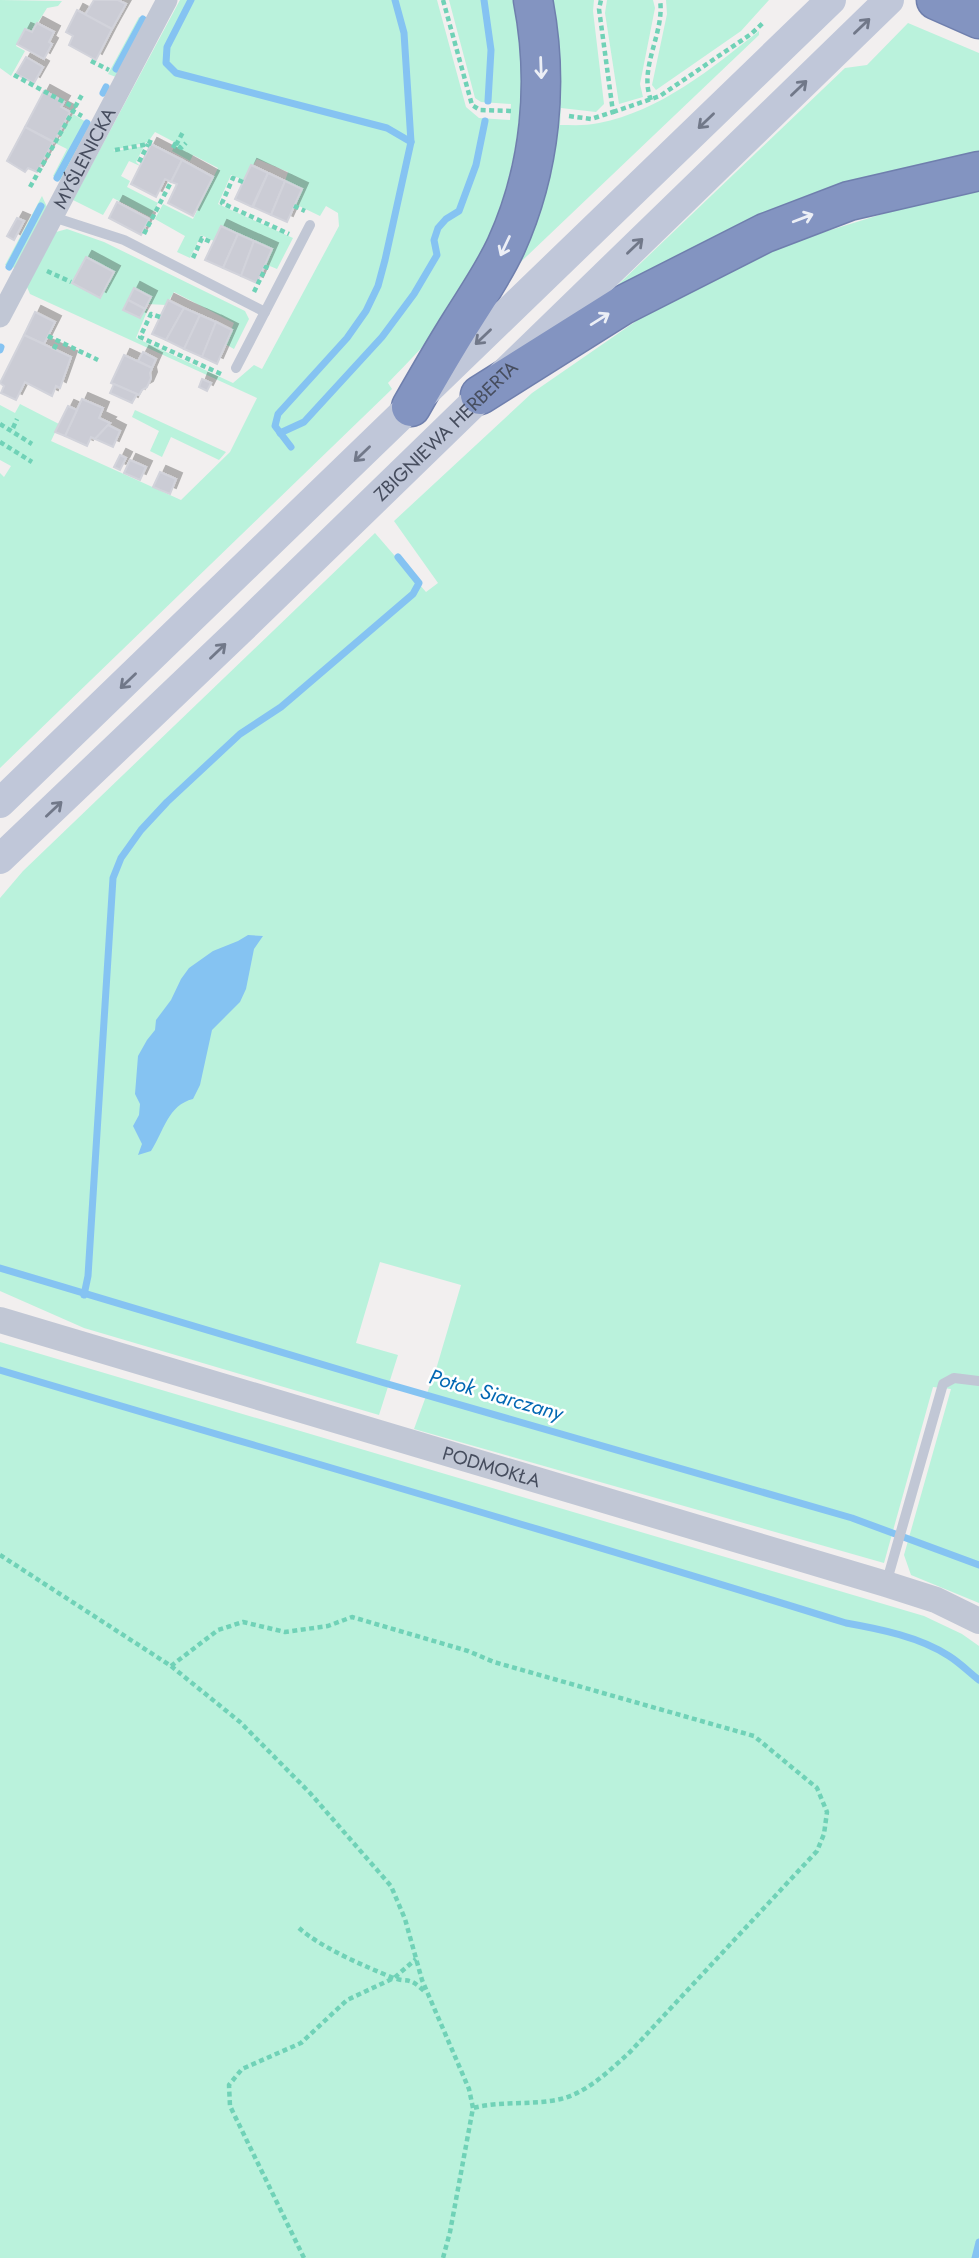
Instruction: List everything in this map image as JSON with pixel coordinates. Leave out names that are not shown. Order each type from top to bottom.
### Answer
[{"type":"highway","points":[[411,407],[495,267],[522,204],[533,161],[541,96],[540,52],[533,0]]},
{"type":"highway","points":[[936,0],[979,19]]},
{"type":"highway","points":[[480,396],[623,305],[765,233],[849,201],[979,171]]},
{"type":"main road","points":[[0,803],[831,0]]},
{"type":"main road","name":"ZBIGNIEWA HERBERTA","points":[[0,859],[889,0]]},
{"type":"street","name":"MYŚLENICKA","points":[[0,317],[167,0]]},
{"type":"street","name":"PODMOKŁA","points":[[0,1320],[886,1584],[936,1600],[979,1621]]},
{"type":"lane","points":[[53,217],[124,240],[265,312]]},
{"type":"lane","points":[[236,368],[310,225]]},
{"type":"lane","points":[[886,1584],[943,1384],[954,1378],[979,1381]]},
{"type":"path","points":[[443,0],[472,105],[480,110],[511,111]]},
{"type":"path","points":[[601,0],[599,9],[613,112]]},
{"type":"path","points":[[651,100],[646,82],[660,17],[660,0]]},
{"type":"path","points":[[561,115],[591,119],[651,100],[751,34],[764,22]]},
{"type":"path","points":[[91,61],[110,70]]},
{"type":"path","points":[[14,75],[74,109],[84,118]]},
{"type":"path","points":[[30,187],[83,93]]},
{"type":"path","points":[[183,132],[174,147],[181,148],[186,143]]},
{"type":"path","points":[[139,162],[152,137]]},
{"type":"path","points":[[115,150],[149,144]]},
{"type":"path","points":[[243,182],[233,178],[222,203],[302,240]]},
{"type":"path","points":[[142,237],[171,181]]},
{"type":"path","points":[[191,262],[202,238],[213,243]]},
{"type":"path","points":[[44,271],[71,282]]},
{"type":"path","points":[[160,317],[151,314],[141,337],[230,378],[236,368]]},
{"type":"path","points":[[48,335],[98,360]]},
{"type":"path","points":[[54,349],[58,340]]},
{"type":"path","points":[[13,428],[17,419]]},
{"type":"path","points":[[0,424],[32,444]]},
{"type":"path","points":[[0,442],[33,462]]},
{"type":"path","points":[[0,1555],[171,1665],[240,1722],[310,1793],[391,1886],[405,1919],[428,1994],[468,2089],[473,2108],[443,2258]]},
{"type":"path","points":[[171,1665],[218,1630],[243,1622],[285,1632],[328,1626],[352,1617],[468,1651],[494,1662],[754,1736],[817,1788],[827,1812],[824,1834],[817,1851],[630,2052],[601,2078],[576,2093],[557,2100],[494,2103],[473,2108]]},
{"type":"path","points":[[299,1928],[311,1939],[394,1978],[413,1980],[428,1994]]},
{"type":"path","points":[[304,2258],[230,2106],[229,2085],[242,2069],[301,2043],[347,2000],[394,1978],[416,1959]]},
{"type":"green space","points":[[0,0],[62,1],[58,6],[47,8],[32,32],[25,29],[16,46],[25,51],[11,76],[0,68]]},
{"type":"green space","points":[[180,0],[437,0],[466,107],[479,118],[510,120],[511,104],[481,102],[475,98],[449,0],[513,0],[520,41],[521,82],[519,123],[512,164],[487,243],[469,280],[441,324],[388,383],[392,389],[0,768],[0,473],[4,477],[11,466],[0,460],[0,405],[15,413],[20,404],[59,424],[51,441],[181,500],[230,452],[257,398],[30,294],[27,287],[56,232],[67,229],[104,242],[245,311],[249,319],[234,349],[225,344],[234,323],[174,292],[166,305],[147,304],[145,308],[148,309],[136,338],[233,383],[254,365],[262,369],[339,226],[338,213],[326,206],[320,216],[295,204],[302,189],[285,181],[288,172],[257,159],[244,180],[231,175],[218,204],[293,238],[277,269],[265,264],[271,249],[221,226],[214,241],[201,235],[190,258],[177,252],[185,236],[155,219],[163,204],[193,219],[218,168],[193,155],[190,161],[172,151],[176,143],[155,132],[148,142],[113,150],[144,146],[136,162],[140,166],[129,161],[121,176],[130,181],[127,187],[158,203],[150,217],[113,198],[103,215],[73,200]]},
{"type":"green space","points":[[546,0],[594,0],[604,104],[596,112],[561,108],[560,125],[594,124],[643,109],[684,87],[759,31],[759,35],[506,276]]},
{"type":"green space","points":[[607,0],[653,0],[655,8],[640,84],[643,97],[619,104],[605,13]]},
{"type":"green space","points":[[666,0],[769,0],[741,31],[656,90],[652,85],[667,14]]},
{"type":"green space","points":[[139,17],[147,21],[116,77],[108,74]]},
{"type":"green space","points":[[908,23],[979,53],[979,161],[578,323],[845,68],[867,65]]},
{"type":"green space","points":[[73,114],[91,125],[61,180],[53,176],[67,149],[57,144]]},
{"type":"green space","points":[[979,191],[979,1603],[911,1575],[904,1555],[951,1389],[933,1387],[884,1563],[414,1429],[437,1366],[461,1285],[380,1262],[356,1343],[398,1355],[379,1415],[84,1328],[0,1291],[0,898],[23,871],[375,533],[426,592],[438,583],[394,521],[532,393],[668,299],[766,250],[918,203]]},
{"type":"green space","points":[[42,196],[47,207],[15,268],[5,265]]},
{"type":"green space","points":[[135,410],[226,452],[219,460],[171,437],[162,457],[150,451],[159,431],[132,417]]},
{"type":"green space","points":[[0,1342],[924,1616],[962,1634],[979,1646],[979,2258],[0,2258]]},
{"type":"water","points":[[248,935],[263,936],[254,949],[246,989],[240,1002],[212,1030],[200,1085],[193,1099],[172,1113],[151,1151],[138,1155],[142,1144],[133,1126],[139,1115],[140,1104],[135,1094],[138,1056],[155,1030],[156,1020],[189,968],[213,951]]},
{"type":"building","points":[[94,0],[118,0],[126,4],[112,29],[85,15]]},
{"type":"building","points":[[77,10],[112,29],[96,60],[69,45],[73,36],[66,32]]},
{"type":"building","points":[[37,23],[54,32],[49,42],[52,44],[44,59],[17,44],[25,29],[32,32]]},
{"type":"building","points":[[26,57],[43,67],[34,83],[16,74]]},
{"type":"building","points":[[44,91],[64,102],[61,107],[70,112],[54,142],[25,127]]},
{"type":"building","points":[[25,127],[53,142],[37,172],[28,168],[25,172],[7,161]]},
{"type":"building","points":[[151,144],[182,160],[171,182],[165,179],[156,197],[131,184]]},
{"type":"building","points":[[182,160],[213,177],[193,216],[168,203],[177,184],[171,182]]},
{"type":"building","points":[[251,165],[268,173],[252,207],[235,199]]},
{"type":"building","points":[[268,173],[285,181],[271,215],[253,207]]},
{"type":"building","points":[[285,181],[302,189],[287,222],[271,215]]},
{"type":"building","points":[[117,202],[149,219],[141,235],[109,218]]},
{"type":"building","points":[[17,218],[24,221],[14,240],[7,236]]},
{"type":"building","points":[[221,226],[238,234],[223,268],[205,260]]},
{"type":"building","points":[[238,234],[254,241],[241,276],[223,268]]},
{"type":"building","points":[[254,241],[272,249],[257,283],[241,276]]},
{"type":"building","points":[[86,257],[114,272],[100,298],[72,283]]},
{"type":"building","points":[[134,288],[151,297],[145,309],[128,300]]},
{"type":"building","points":[[128,300],[145,309],[140,318],[123,310]]},
{"type":"building","points":[[168,300],[184,308],[166,340],[152,334]]},
{"type":"building","points":[[184,308],[200,315],[184,349],[166,340]]},
{"type":"building","points":[[35,312],[55,322],[44,344],[24,335]]},
{"type":"building","points":[[200,315],[216,322],[202,357],[184,349]]},
{"type":"building","points":[[216,322],[232,330],[217,364],[202,357]]},
{"type":"building","points":[[24,335],[71,357],[60,388],[56,386],[52,396],[25,382],[16,400],[1,393],[4,386],[0,383]]},
{"type":"building","points":[[143,352],[156,359],[152,368],[138,361]]},
{"type":"building","points":[[124,355],[152,368],[147,387],[139,395],[111,383]]},
{"type":"building","points":[[202,379],[211,383],[207,391],[199,387]]},
{"type":"building","points":[[114,384],[137,394],[132,403],[110,393]]},
{"type":"building","points":[[82,399],[103,408],[99,418],[110,423],[95,439],[91,437],[87,446],[65,436]]},
{"type":"building","points":[[68,406],[77,410],[65,436],[55,432]]},
{"type":"building","points":[[108,425],[120,431],[113,447],[95,439]]},
{"type":"building","points":[[120,455],[126,458],[120,470],[114,467]]},
{"type":"building","points":[[130,460],[146,467],[140,480],[124,473]]},
{"type":"building","points":[[160,472],[176,479],[170,494],[153,487]]},
{"type":"waterway","points":[[191,0],[167,47],[166,63],[176,73],[387,128],[411,142]]},
{"type":"waterway","points":[[291,447],[275,426],[278,414],[347,338],[366,311],[378,286],[385,260],[411,142],[404,33],[395,0]]},
{"type":"waterway","points":[[484,0],[491,50],[488,101]]},
{"type":"waterway","points":[[116,69],[143,19]]},
{"type":"waterway","points":[[103,93],[106,87]]},
{"type":"waterway","points":[[280,433],[304,422],[382,337],[414,294],[437,255],[434,240],[438,228],[459,211],[476,165],[485,121]]},
{"type":"waterway","points":[[57,178],[87,123]]},
{"type":"waterway","points":[[9,267],[41,206]]},
{"type":"waterway","points":[[84,1295],[88,1276],[113,878],[121,858],[141,830],[167,802],[240,734],[281,707],[413,594],[419,583],[398,557]]},
{"type":"waterway","name":"Potok Siarczany","points":[[0,1268],[381,1382],[852,1518],[979,1565]]},
{"type":"waterway","points":[[0,1370],[529,1526],[846,1623],[913,1639],[938,1649],[979,1680]]},
{"type":"waterway","points":[[975,2258],[979,2242]]}]
